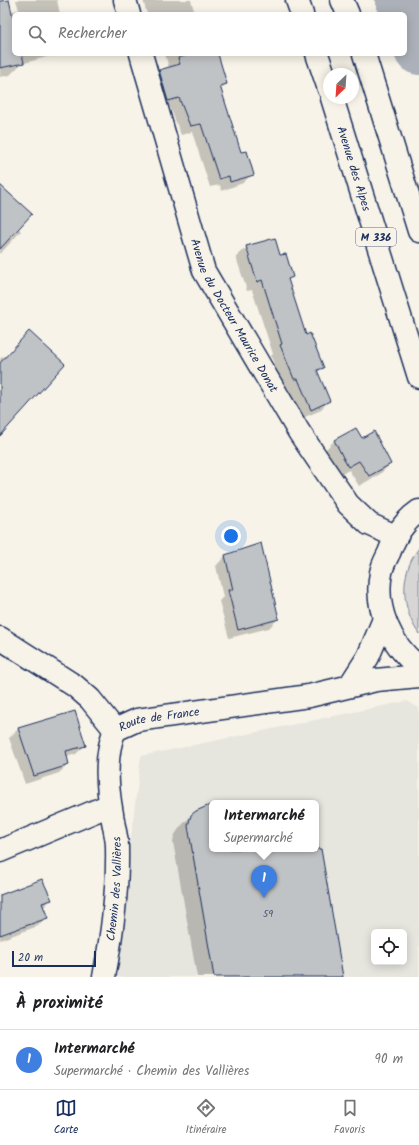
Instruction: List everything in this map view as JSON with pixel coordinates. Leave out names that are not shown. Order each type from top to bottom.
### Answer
[{"type":"street","points":[[125,0],[128,12]]},
{"type":"street","points":[[297,0],[301,12]]},
{"type":"street","points":[[342,0],[347,12]]},
{"type":"street","name":"Avenue du Docteur Maurice Donat","points":[[142,56],[204,271],[299,432],[348,504],[369,524],[395,536]]},
{"type":"street","points":[[318,56],[323,71]]},
{"type":"street","points":[[365,56],[419,231]]},
{"type":"street","name":"Avenue des Alpes","points":[[334,104],[419,377]]},
{"type":"street","points":[[419,511],[395,536],[381,572],[380,604],[384,619],[394,641],[410,660],[419,667]]},
{"type":"street","points":[[350,685],[365,664],[384,619]]},
{"type":"street","name":"Route de France","points":[[0,638],[75,686],[90,699],[115,730],[137,720],[309,696],[350,685],[384,679],[419,676]]},
{"type":"street","name":"Chemin des Vallières","points":[[104,977],[116,889],[117,846],[110,805],[108,770],[110,743],[115,730]]},
{"type":"street","points":[[0,851],[110,805]]},
{"type":"shaded area","points":[[419,548],[419,634],[413,624],[406,602],[405,580],[408,569]]},
{"type":"shaded area","points":[[407,701],[419,708],[419,977],[114,977],[141,756]]},
{"type":"building","points":[[9,0],[12,13],[12,56],[22,56],[24,63],[0,68],[0,1]]},
{"type":"building","points":[[184,56],[219,56],[227,84],[220,86],[241,152],[247,151],[254,175],[230,182],[229,176],[219,179],[201,124],[190,126],[179,98],[168,101],[159,70],[180,64],[178,58]]},
{"type":"building","points":[[0,185],[32,214],[0,249]]},
{"type":"building","points":[[275,238],[280,255],[286,254],[293,277],[288,279],[306,335],[310,333],[324,368],[317,370],[330,401],[311,410],[298,379],[294,379],[280,345],[282,344],[262,280],[257,282],[246,246]]},
{"type":"building","points":[[29,331],[65,364],[0,436],[0,363]]},
{"type":"building","points":[[356,428],[362,438],[374,431],[391,464],[369,476],[359,461],[348,467],[334,440]]},
{"type":"building","points":[[261,543],[279,619],[238,630],[228,590],[233,590],[225,555]]},
{"type":"building","points":[[75,711],[86,746],[66,751],[69,765],[34,776],[18,728]]},
{"type":"building","points":[[209,805],[209,852],[319,852],[319,849],[321,849],[343,977],[214,977],[188,826],[191,815]]},
{"type":"building","points":[[42,879],[52,900],[42,903],[48,918],[0,935],[0,895]]},
{"type":"waterway","points":[[400,0],[405,12]]},
{"type":"waterway","points":[[407,18],[419,50]]},
{"type":"place","name":"Intermarché","points":[[264,898]]}]
